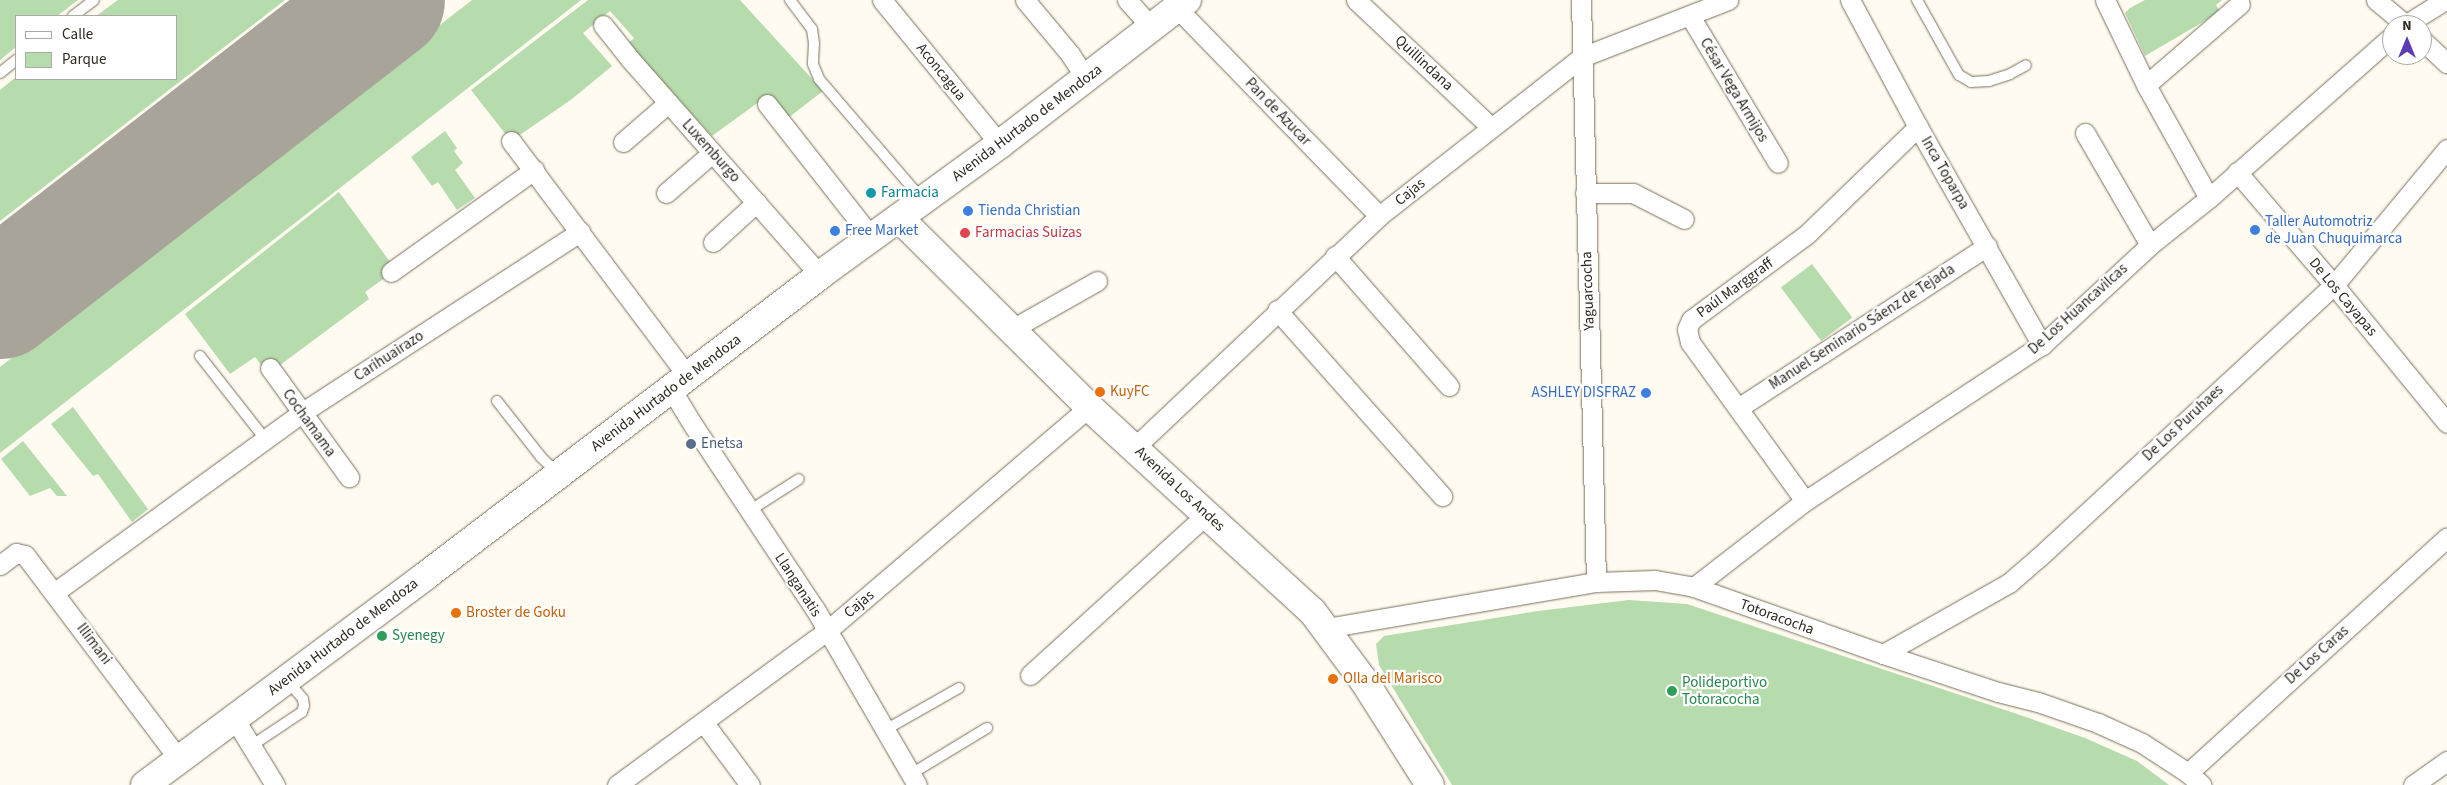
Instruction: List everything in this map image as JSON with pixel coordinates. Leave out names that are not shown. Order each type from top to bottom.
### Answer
[{"type":"main road","name":"Avenida Hurtado de Mendoza","points":[[145,785],[559,475],[820,275],[873,239],[1000,144],[1182,4]]},
{"type":"main road","name":"Avenida Los Andes","points":[[900,219],[1089,407],[1135,447],[1312,611],[1376,699],[1430,785]]},
{"type":"street","name":"Aconcagua","points":[[882,0],[1000,144]]},
{"type":"street","points":[[1024,0],[1070,54],[1086,79]]},
{"type":"street","points":[[1127,0],[1151,27]]},
{"type":"street","name":"Quillindana","points":[[1356,0],[1491,127]]},
{"type":"street","name":"Yaguarcocha","points":[[1581,0],[1596,582]]},
{"type":"street","name":"Cajas","points":[[1135,447],[1277,310],[1379,216],[1582,58],[1728,0]]},
{"type":"street","name":"Inca Toparpa","points":[[1850,0],[1918,127],[2042,345]]},
{"type":"street","points":[[2376,0],[2393,15]]},
{"type":"street","points":[[2421,15],[2445,0]]},
{"type":"street","points":[[2110,2],[2146,85],[2209,198]]},
{"type":"street","name":"Pan de Azucar","points":[[1182,4],[1379,216]]},
{"type":"street","points":[[2146,85],[2240,4]]},
{"type":"street","name":"César Vega Armijos","points":[[1690,16],[1778,163]]},
{"type":"street","name":"Luxemburgo","points":[[603,25],[668,103],[820,275]]},
{"type":"street","name":"De Los Huancavilcas","points":[[1694,587],[1805,500],[2042,345],[2150,245],[2209,198],[2382,45]]},
{"type":"street","points":[[2432,49],[2447,63]]},
{"type":"street","points":[[623,142],[668,103]]},
{"type":"street","points":[[768,104],[873,239]]},
{"type":"street","name":"Paúl Marggraff","points":[[1805,500],[1690,342],[1687,329],[1691,320],[1806,235],[1918,127]]},
{"type":"street","points":[[2085,133],[2150,245]]},
{"type":"street","points":[[511,141],[580,232],[680,383]]},
{"type":"street","name":"De Los Puruhaes","points":[[1883,654],[2010,583],[2334,284],[2447,149]]},
{"type":"street","points":[[666,193],[712,153]]},
{"type":"street","points":[[391,272],[534,170]]},
{"type":"street","name":"De Los Cayapas","points":[[2237,172],[2334,284],[2447,424]]},
{"type":"street","points":[[1585,193],[1633,193],[1684,219]]},
{"type":"street","points":[[713,242],[757,202]]},
{"type":"street","name":"Carihuairazo","points":[[55,592],[301,413],[580,232]]},
{"type":"street","name":"Manuel Seminario Sáenz de Tejada","points":[[1738,408],[1987,246]]},
{"type":"street","points":[[1335,256],[1449,386]]},
{"type":"street","points":[[1010,330],[1097,281]]},
{"type":"street","points":[[1277,310],[1442,496]]},
{"type":"street","name":"Cochamama","points":[[270,368],[349,477]]},
{"type":"street","name":"Llanganatis","points":[[680,383],[750,511],[828,630],[914,780]]},
{"type":"street","name":"Cajas","points":[[617,785],[704,723],[828,630],[1089,407]]},
{"type":"street","points":[[1030,675],[1207,514]]},
{"type":"street","name":"De Los Caras","points":[[2195,779],[2447,538]]},
{"type":"street","name":"Illimani","points":[[0,564],[16,553],[23,553],[55,592],[179,759]]},
{"type":"street","name":"Totoracocha","points":[[1326,628],[1596,582],[1655,580],[1694,587],[1883,654],[1998,692],[2038,702],[2098,723],[2142,743],[2195,779]]},
{"type":"street","points":[[234,718],[275,785]]},
{"type":"street","points":[[704,723],[750,785]]},
{"type":"street","points":[[2413,785],[2447,761]]},
{"type":"lane","points":[[74,15],[94,0]]},
{"type":"lane","points":[[790,0],[812,29],[814,43],[813,64],[819,80],[924,201]]},
{"type":"lane","points":[[1917,0],[1959,75],[1971,82],[1990,81],[2010,74],[2026,65]]},
{"type":"lane","points":[[0,73],[15,61]]},
{"type":"lane","points":[[200,356],[265,439]]},
{"type":"lane","points":[[497,401],[541,457],[559,475]]},
{"type":"lane","points":[[750,511],[799,479]]},
{"type":"lane","points":[[251,746],[302,712],[304,706],[302,699],[286,679]]},
{"type":"lane","points":[[885,730],[959,688]]},
{"type":"lane","points":[[914,780],[987,728]]},
{"type":"green space","points":[[0,0],[78,0],[58,15],[15,15],[15,48],[0,60]]},
{"type":"green space","points":[[118,0],[285,0],[0,221],[0,90],[15,78],[15,80],[178,80],[178,15],[97,15]]},
{"type":"green space","points":[[472,0],[581,0],[0,453],[0,367]]},
{"type":"green space","points":[[588,0],[740,0],[823,91],[788,118],[767,96],[712,136],[628,44],[634,38],[610,11],[583,33],[612,66],[572,99],[511,141],[471,90]]},
{"type":"green space","points":[[2145,0],[2222,0],[2216,5],[2220,12],[2145,56],[2125,13]]},
{"type":"green space","points":[[445,131],[457,148],[454,151],[463,163],[455,170],[475,198],[457,210],[438,182],[432,186],[411,157]]},
{"type":"green space","points":[[339,192],[396,270],[365,292],[369,299],[268,374],[255,357],[230,374],[185,314]]},
{"type":"green space","points":[[1812,264],[1852,318],[1821,341],[1781,287]]},
{"type":"green space","points":[[73,407],[148,509],[132,522],[98,474],[93,476],[51,424]]},
{"type":"green space","points":[[23,441],[67,496],[57,496],[50,488],[30,496],[1,459]]},
{"type":"green space","name":"Polideportivo Totoracocha","points":[[1629,600],[1687,604],[2026,717],[2085,738],[2137,761],[2169,785],[1452,785],[1379,665],[1376,644],[1384,636],[1538,611]]},
{"type":"runway","points":[[0,299],[385,0]]},
{"type":"place","name":"Farmacia","points":[[871,193]]},
{"type":"place","name":"Tienda Christian","points":[[968,211]]},
{"type":"place","name":"Taller Automotriz de Juan Chuquimarca","points":[[2255,230]]},
{"type":"place","name":"Free Market","points":[[835,231]]},
{"type":"place","name":"Farmacias Suizas","points":[[965,233]]},
{"type":"place","name":"KuyFC","points":[[1100,392]]},
{"type":"place","name":"ASHLEY DISFRAZ","points":[[1646,393]]},
{"type":"place","name":"Enetsa","points":[[691,444]]},
{"type":"place","name":"Broster de Goku","points":[[456,613]]},
{"type":"place","name":"Syenegy","points":[[382,636]]},
{"type":"place","name":"Olla del Marisco","points":[[1333,679]]},
{"type":"place","name":"Polideportivo Totoracocha","points":[[1672,691]]}]
